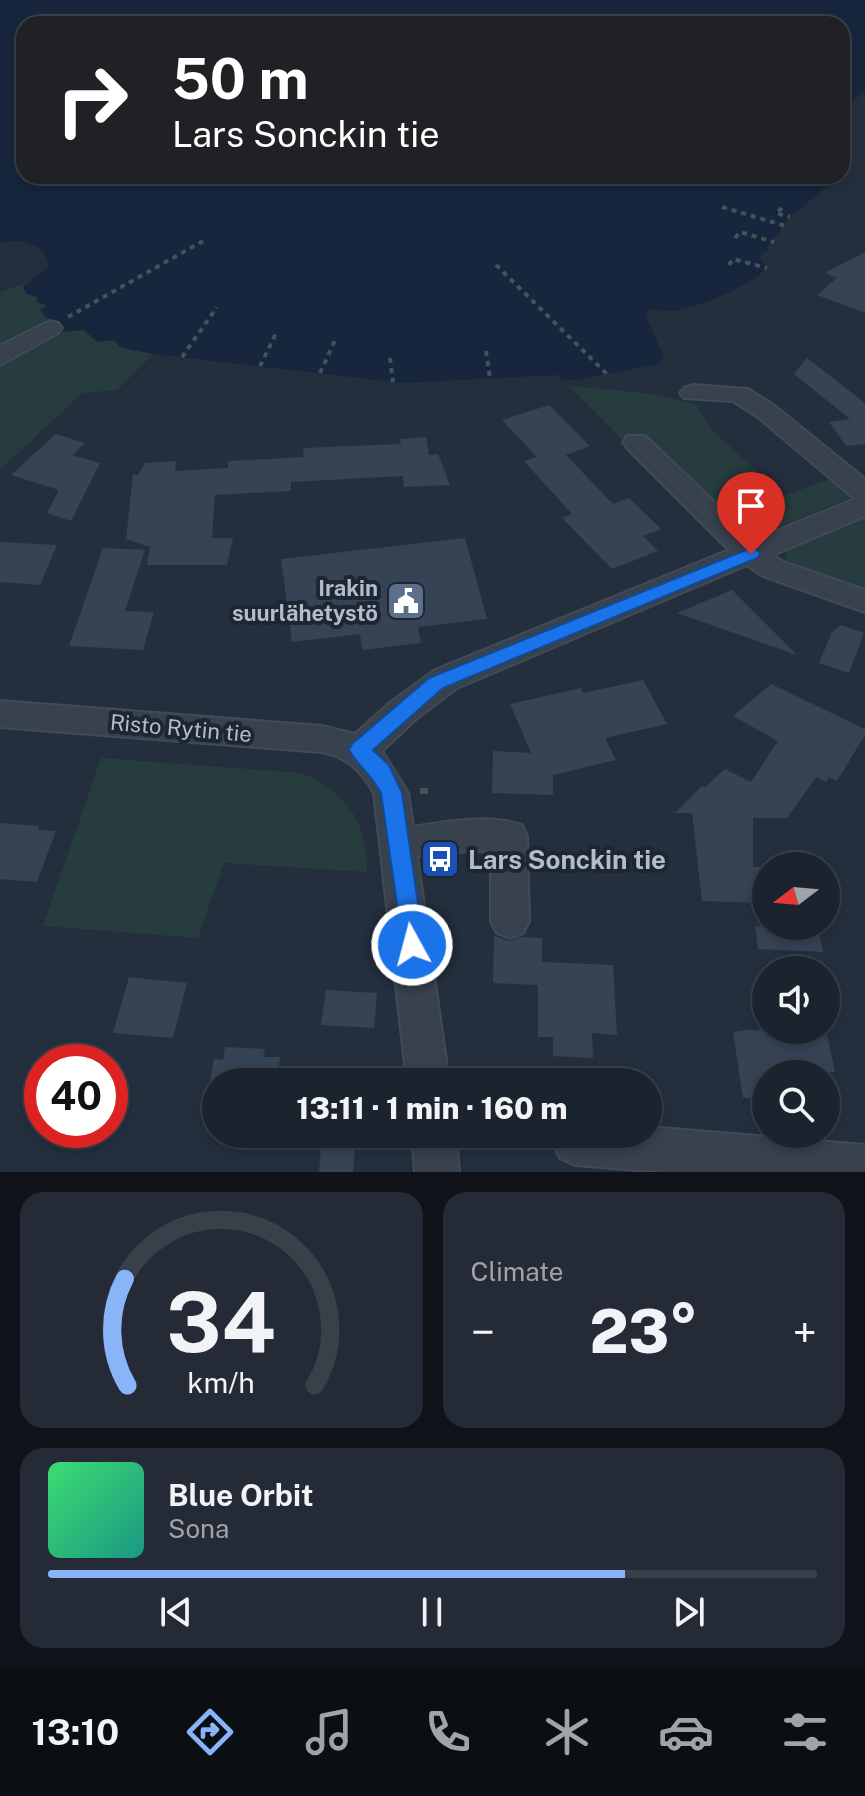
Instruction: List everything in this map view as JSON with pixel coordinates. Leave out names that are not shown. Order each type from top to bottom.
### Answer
[{"type":"street","points":[[0,358],[15,346],[50,328]]},
{"type":"street","points":[[693,393],[739,394],[767,412],[865,493]]},
{"type":"street","points":[[636,442],[751,554],[773,569],[865,601]]},
{"type":"street","points":[[426,1068],[391,793],[381,771],[360,750],[436,683],[865,505]]},
{"type":"street","name":"Risto Rytin tie","points":[[0,714],[322,739],[341,741],[360,750]]},
{"type":"street","points":[[399,845],[439,837],[509,836],[510,921]]},
{"type":"street","points":[[635,1148],[865,1167]]},
{"type":"path","points":[[722,207],[786,226]]},
{"type":"path","points":[[782,208],[776,213],[790,217]]},
{"type":"path","points":[[735,238],[740,232],[774,242]]},
{"type":"path","points":[[77,312],[203,241]]},
{"type":"path","points":[[729,265],[733,259],[767,268]]},
{"type":"path","points":[[496,265],[607,374]]},
{"type":"path","points":[[182,357],[217,307]]},
{"type":"path","points":[[260,366],[277,331]]},
{"type":"path","points":[[320,373],[336,338]]},
{"type":"path","points":[[486,351],[490,379]]},
{"type":"path","points":[[390,358],[393,382]]},
{"type":"green space","points":[[24,284],[31,294],[47,305],[41,313],[60,332],[83,330],[119,342],[126,349],[153,354],[117,390],[82,393],[0,470],[0,292]]},
{"type":"green space","points":[[569,386],[645,393],[695,404],[714,432],[784,496],[835,477],[857,495],[747,540],[638,433],[621,438]]},
{"type":"green space","points":[[865,518],[865,592],[791,566],[785,559],[787,550],[793,546]]},
{"type":"green space","points":[[101,758],[302,773],[332,790],[352,811],[363,838],[367,872],[224,863],[198,938],[43,926]]},
{"type":"water","points":[[0,0],[865,0],[865,91],[850,103],[850,16],[16,16],[16,184],[830,184],[790,217],[767,248],[770,250],[763,252],[760,258],[767,268],[759,275],[722,296],[694,306],[671,311],[647,311],[646,316],[664,358],[654,365],[576,380],[563,380],[558,375],[401,383],[154,354],[120,347],[114,340],[98,342],[83,330],[60,332],[45,324],[48,318],[40,310],[47,305],[37,302],[37,296],[26,294],[23,287],[48,267],[47,259],[32,244],[16,241],[0,243]]},
{"type":"building","points":[[865,252],[865,313],[817,295],[837,278],[825,273]]},
{"type":"building","points":[[807,358],[865,403],[865,444],[846,446],[829,422],[850,419],[794,374]]},
{"type":"building","points":[[549,405],[590,446],[566,455],[613,504],[629,498],[661,529],[643,536],[658,551],[612,569],[562,518],[572,514],[524,461],[537,457],[502,420]]},
{"type":"building","points":[[56,434],[85,443],[72,455],[100,463],[71,521],[47,513],[59,490],[11,475]]},
{"type":"building","points":[[426,437],[429,455],[438,454],[450,485],[404,487],[403,476],[291,482],[291,491],[215,495],[212,538],[233,538],[227,565],[147,565],[150,547],[126,539],[133,474],[138,475],[145,463],[176,461],[175,471],[228,468],[228,461],[304,457],[303,448],[401,444],[400,439]]},
{"type":"building","points":[[465,538],[487,619],[418,627],[421,643],[362,650],[360,634],[292,642],[281,559]]},
{"type":"building","points":[[0,542],[57,545],[40,585],[0,582]]},
{"type":"building","points":[[103,548],[145,550],[125,611],[154,612],[143,650],[69,646]]},
{"type":"building","points":[[732,590],[797,655],[677,613]]},
{"type":"building","points":[[841,625],[864,633],[849,673],[819,663],[832,632]]},
{"type":"building","points":[[643,680],[667,724],[605,738],[616,760],[553,775],[553,795],[492,793],[493,751],[531,753],[510,704],[581,688],[583,693]]},
{"type":"building","points":[[771,684],[865,729],[865,735],[837,781],[829,777],[826,782],[816,777],[787,818],[753,818],[752,903],[702,901],[692,813],[675,813],[702,786],[705,787],[725,769],[751,782],[778,741],[733,716]]},
{"type":"building","points":[[0,823],[39,826],[38,830],[56,831],[37,882],[0,879]]},
{"type":"building","points":[[494,936],[509,941],[521,937],[542,938],[542,962],[613,965],[617,1035],[592,1033],[593,1058],[553,1056],[553,1037],[538,1037],[538,985],[493,983]]},
{"type":"building","points":[[757,940],[821,940],[823,952],[758,949]]},
{"type":"building","points":[[129,977],[187,983],[173,1038],[113,1033]]},
{"type":"building","points":[[326,990],[377,993],[374,1028],[321,1025]]},
{"type":"building","points":[[752,1030],[752,1044],[829,1044],[832,1060],[752,1060],[752,1098],[743,1098],[733,1032]]},
{"type":"building","points":[[225,1047],[265,1049],[263,1057],[280,1057],[279,1068],[212,1068],[214,1059],[223,1060]]},
{"type":"building","points":[[321,1148],[355,1148],[353,1172],[319,1172]]},
{"type":"place","name":"Irakin suurlähetystö","points":[[406,601]]},
{"type":"place","name":"Lars Sonckin tie","points":[[440,859]]},
{"type":"route","points":[[412,945],[391,793],[381,771],[360,750],[436,683],[751,554]]}]
